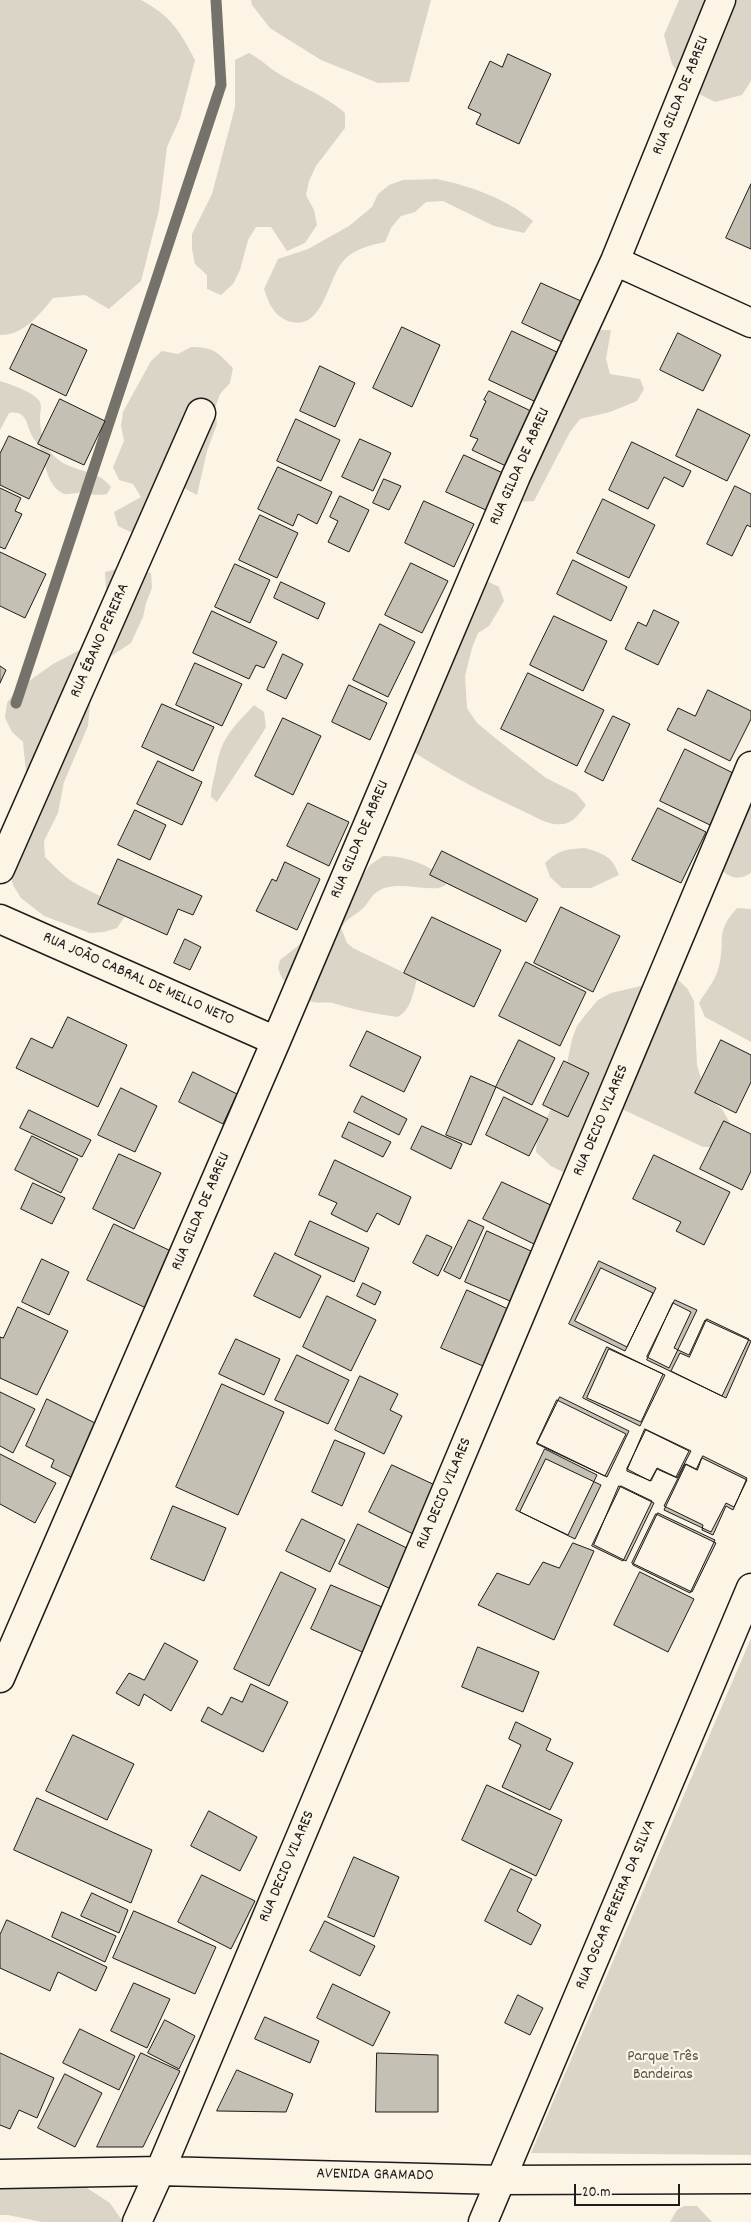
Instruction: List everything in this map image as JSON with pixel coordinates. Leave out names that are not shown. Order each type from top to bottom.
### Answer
[{"type":"street","name":"RUA GILDA DE ABREU","points":[[0,1678],[276,1040],[516,476],[616,261],[721,0]]},
{"type":"street","points":[[616,261],[751,323]]},
{"type":"street","name":"RUA ÉBANO PEREIRA","points":[[0,868],[201,413]]},
{"type":"street","name":"RUA DECIO VILARES","points":[[137,2222],[751,766]]},
{"type":"street","name":"RUA JOÃO CABRAL DE MELLO NETO","points":[[0,919],[276,1040]]},
{"type":"street","name":"RUA OSCAR PEREIRA DA SILVA","points":[[483,2222],[751,1588]]},
{"type":"street","name":"AVENIDA GRAMADO","points":[[0,2174],[160,2171],[500,2180],[751,2179]]},
{"type":"green space","points":[[0,0],[141,0],[160,12],[174,25],[195,60],[180,118],[167,147],[159,210],[141,281],[109,309],[85,295],[53,298],[37,317],[23,328],[16,332],[0,335]]},
{"type":"green space","points":[[251,0],[431,0],[409,82],[378,83],[321,60],[270,28],[252,5]]},
{"type":"green space","points":[[679,0],[751,0],[751,81],[742,95],[715,102],[689,89],[672,64],[664,35]]},
{"type":"green space","points":[[249,53],[277,73],[338,107],[345,113],[345,128],[316,166],[309,181],[306,195],[314,210],[317,225],[305,243],[287,251],[271,227],[256,227],[248,240],[240,270],[233,284],[221,295],[207,289],[207,275],[195,264],[192,234],[212,194],[235,107],[235,60]]},
{"type":"green space","points":[[437,179],[463,185],[488,194],[512,206],[533,221],[524,233],[494,226],[443,201],[426,202],[415,212],[401,216],[391,228],[385,242],[358,250],[344,260],[338,268],[323,302],[310,319],[300,323],[288,321],[275,312],[264,289],[278,259],[308,249],[349,226],[372,207],[378,194],[389,185],[403,180]]},
{"type":"green space","points":[[595,330],[611,330],[606,359],[610,374],[640,379],[644,389],[637,401],[610,412],[580,419],[570,432],[534,501],[519,502]]},
{"type":"green space","points":[[191,347],[210,349],[223,358],[233,368],[230,383],[220,394],[215,408],[217,424],[207,451],[197,495],[178,485],[166,493],[168,525],[159,537],[145,539],[118,526],[114,512],[141,497],[133,484],[119,480],[113,467],[124,441],[121,426],[123,412],[151,361],[162,351],[178,354]]},
{"type":"green space","points":[[0,381],[22,389],[38,399],[41,406],[40,422],[42,433],[47,447],[62,462],[104,480],[111,487],[107,494],[67,494],[56,489],[49,478],[39,445],[32,436],[23,416],[9,413],[0,430]]},
{"type":"green space","points":[[121,568],[151,573],[152,588],[143,617],[131,643],[93,668],[88,726],[64,782],[58,813],[44,841],[45,857],[59,871],[75,883],[108,900],[125,916],[117,928],[104,932],[90,933],[44,916],[21,898],[13,885],[9,870],[20,787],[26,772],[23,742],[12,732],[5,718],[7,703],[15,691],[53,664],[93,643],[113,600],[106,588],[105,572]]},
{"type":"green space","points":[[485,580],[499,587],[504,601],[489,626],[478,633],[472,648],[465,676],[467,708],[477,723],[515,754],[546,778],[576,793],[586,805],[570,822],[552,824],[537,818],[467,784],[414,752]]},
{"type":"green space","points":[[254,705],[264,712],[266,727],[217,802],[211,797],[211,793],[221,749],[229,734]]},
{"type":"green space","points":[[751,778],[751,873],[737,878],[725,873],[718,866],[721,853],[739,832]]},
{"type":"green space","points":[[585,848],[597,852],[610,860],[619,875],[591,888],[562,888],[550,877],[545,863],[554,855],[563,851]]},
{"type":"green space","points":[[383,856],[400,857],[416,862],[445,877],[446,885],[439,888],[399,886],[383,888],[341,928],[347,943],[353,948],[417,979],[413,996],[408,1006],[397,1017],[366,1012],[333,1003],[313,1002],[301,997],[291,989],[280,974],[278,968],[280,960],[299,945],[356,885],[370,865]]},
{"type":"green space","points":[[737,908],[751,909],[751,1042],[705,1017],[699,1003],[718,971],[723,930],[725,924]]},
{"type":"green space","points":[[676,978],[687,988],[694,1001],[697,1065],[706,1096],[722,1109],[730,1123],[732,1138],[721,1147],[703,1147],[624,1110],[610,1115],[565,1173],[551,1166],[536,1152],[537,1138],[555,1101],[565,1073],[572,1039],[577,1026],[598,1000],[611,993]]},
{"type":"green space","name":"Parque Três Bandeiras","points":[[751,1638],[751,2155],[531,2153]]},
{"type":"green space","points":[[0,2176],[57,2187],[87,2188],[110,2203],[123,2222],[42,2222],[0,2215]]},
{"type":"green space","points":[[684,2206],[697,2206],[712,2222],[670,2222],[677,2210]]},
{"type":"building","points":[[508,54],[551,74],[519,144],[476,124],[481,114],[468,108],[490,61],[502,67]]},
{"type":"building","points":[[751,184],[751,249],[726,238]]},
{"type":"building","points":[[541,283],[581,301],[562,342],[522,323]]},
{"type":"building","points":[[32,324],[87,350],[66,396],[10,369]]},
{"type":"building","points":[[402,327],[440,345],[412,407],[373,388]]},
{"type":"building","points":[[512,331],[559,353],[536,402],[489,380]]},
{"type":"building","points":[[678,333],[721,355],[703,391],[660,370]]},
{"type":"building","points":[[320,366],[355,383],[335,427],[300,411]]},
{"type":"building","points":[[489,391],[533,412],[508,467],[472,450],[478,439],[470,436]]},
{"type":"building","points":[[60,399],[105,421],[84,465],[38,444]]},
{"type":"building","points":[[698,409],[750,435],[727,481],[676,456]]},
{"type":"building","points":[[296,419],[340,440],[321,481],[277,461]]},
{"type":"building","points":[[9,436],[50,455],[29,499],[0,485],[0,454]]},
{"type":"building","points":[[360,439],[391,453],[373,491],[342,477]]},
{"type":"building","points":[[632,442],[691,471],[683,487],[664,477],[648,509],[609,490]]},
{"type":"building","points":[[464,455],[505,474],[488,511],[446,492]]},
{"type":"building","points":[[278,467],[332,492],[317,524],[298,514],[293,526],[258,509]]},
{"type":"building","points":[[384,479],[401,486],[389,510],[373,503]]},
{"type":"building","points":[[735,486],[751,494],[751,527],[747,525],[732,556],[707,544]]},
{"type":"building","points":[[0,488],[21,498],[15,511],[22,514],[5,549],[0,547]]},
{"type":"building","points":[[340,496],[369,510],[349,552],[328,542],[338,521],[330,517]]},
{"type":"building","points":[[603,499],[655,525],[629,578],[577,553]]},
{"type":"building","points":[[424,501],[474,524],[454,567],[405,543]]},
{"type":"building","points":[[260,515],[298,533],[277,578],[239,560]]},
{"type":"building","points":[[0,552],[46,574],[25,618],[0,606]]},
{"type":"building","points":[[573,560],[627,587],[611,621],[557,594]]},
{"type":"building","points":[[411,563],[448,581],[422,633],[385,615]]},
{"type":"building","points":[[235,564],[270,580],[250,623],[215,607]]},
{"type":"building","points":[[281,582],[325,603],[318,619],[274,598]]},
{"type":"building","points":[[654,610],[679,622],[658,665],[625,649],[638,622],[646,626]]},
{"type":"building","points":[[212,611],[277,642],[264,668],[256,665],[249,679],[193,653]]},
{"type":"building","points":[[554,616],[607,641],[583,691],[530,665]]},
{"type":"building","points":[[380,624],[415,642],[388,697],[353,680]]},
{"type":"building","points":[[283,654],[303,664],[286,699],[267,690]]},
{"type":"building","points":[[195,663],[242,684],[222,726],[176,705]]},
{"type":"building","points":[[0,666],[6,670],[0,683]]},
{"type":"building","points":[[528,673],[604,710],[577,766],[501,729]]},
{"type":"building","points":[[349,685],[387,703],[370,740],[332,722]]},
{"type":"building","points":[[708,690],[751,711],[751,719],[730,761],[667,730],[678,708],[695,716]]},
{"type":"building","points":[[162,704],[214,727],[193,771],[142,747]]},
{"type":"building","points":[[613,716],[630,724],[603,781],[585,772]]},
{"type":"building","points":[[283,718],[321,736],[293,795],[255,776]]},
{"type":"building","points":[[685,749],[735,774],[710,825],[660,801]]},
{"type":"building","points":[[158,761],[202,782],[182,825],[137,804]]},
{"type":"building","points":[[308,803],[349,822],[329,866],[287,846]]},
{"type":"building","points":[[658,808],[706,832],[681,883],[632,860]]},
{"type":"building","points":[[135,810],[166,825],[150,860],[118,845]]},
{"type":"building","points":[[442,851],[538,899],[526,922],[430,875]]},
{"type":"building","points":[[118,859],[202,896],[193,915],[178,909],[167,935],[98,904]]},
{"type":"building","points":[[285,862],[320,879],[297,930],[256,911],[272,879],[276,881]]},
{"type":"building","points":[[561,907],[620,936],[593,992],[534,963]]},
{"type":"building","points":[[432,917],[501,950],[474,1007],[404,973]]},
{"type":"building","points":[[185,939],[201,947],[190,970],[174,963]]},
{"type":"building","points":[[526,962],[586,992],[560,1046],[499,1016]]},
{"type":"building","points":[[68,1017],[127,1045],[98,1107],[16,1068],[31,1038],[52,1048]]},
{"type":"building","points":[[367,1031],[421,1057],[404,1092],[350,1066]]},
{"type":"building","points":[[519,1040],[555,1058],[532,1105],[496,1087]]},
{"type":"building","points":[[721,1040],[751,1055],[751,1082],[736,1113],[695,1093]]},
{"type":"building","points":[[564,1061],[589,1073],[568,1117],[543,1105]]},
{"type":"building","points":[[193,1072],[237,1094],[223,1124],[179,1102]]},
{"type":"building","points":[[471,1076],[496,1087],[471,1145],[446,1135]]},
{"type":"building","points":[[121,1088],[157,1106],[135,1152],[98,1135]]},
{"type":"building","points":[[362,1096],[407,1119],[399,1135],[354,1112]]},
{"type":"building","points":[[504,1097],[548,1119],[529,1156],[486,1135]]},
{"type":"building","points":[[29,1110],[91,1140],[82,1157],[20,1128]]},
{"type":"building","points":[[724,1121],[751,1134],[751,1171],[742,1190],[700,1169]]},
{"type":"building","points":[[349,1122],[391,1142],[383,1157],[342,1137]]},
{"type":"building","points":[[422,1126],[462,1144],[451,1169],[411,1149]]},
{"type":"building","points":[[32,1136],[78,1159],[61,1193],[15,1170]]},
{"type":"building","points":[[119,1154],[161,1173],[134,1229],[93,1209]]},
{"type":"building","points":[[654,1155],[730,1192],[704,1245],[676,1231],[681,1222],[633,1199]]},
{"type":"building","points":[[335,1160],[411,1197],[399,1225],[377,1213],[367,1232],[331,1214],[337,1203],[319,1195]]},
{"type":"building","points":[[502,1182],[557,1208],[538,1246],[483,1219]]},
{"type":"building","points":[[33,1183],[65,1198],[52,1224],[21,1209]]},
{"type":"building","points":[[469,1220],[484,1227],[460,1279],[444,1271]]},
{"type":"building","points":[[310,1221],[369,1248],[354,1282],[295,1255]]},
{"type":"building","points":[[114,1224],[173,1252],[146,1308],[87,1280]]},
{"type":"building","points":[[487,1231],[531,1251],[510,1301],[465,1282]]},
{"type":"building","points":[[427,1235],[452,1247],[438,1276],[413,1263]]},
{"type":"building","points":[[275,1253],[321,1276],[300,1318],[254,1296]]},
{"type":"building","points":[[42,1259],[69,1272],[49,1315],[22,1302]]},
{"type":"building","points":[[599,1261],[656,1288],[625,1351],[569,1324]]},
{"type":"building","points":[[601,1268],[653,1293],[627,1347],[575,1321]]},
{"type":"building","points":[[363,1283],[381,1292],[375,1305],[357,1296]]},
{"type":"building","points":[[467,1290],[508,1309],[483,1366],[441,1348]]},
{"type":"building","points":[[327,1296],[376,1320],[351,1371],[303,1347]]},
{"type":"building","points":[[675,1300],[697,1310],[669,1368],[647,1357]]},
{"type":"building","points":[[673,1303],[691,1312],[674,1348],[689,1355],[705,1320],[751,1341],[726,1398],[647,1360]]},
{"type":"building","points":[[18,1307],[68,1331],[37,1395],[0,1378],[0,1337],[3,1338]]},
{"type":"building","points":[[707,1319],[749,1339],[722,1396],[671,1371],[680,1353],[689,1357]]},
{"type":"building","points":[[236,1339],[280,1359],[264,1395],[219,1374]]},
{"type":"building","points":[[607,1347],[665,1375],[640,1426],[583,1398]]},
{"type":"building","points":[[609,1349],[663,1374],[641,1422],[587,1398]]},
{"type":"building","points":[[297,1355],[349,1380],[328,1424],[275,1400]]},
{"type":"building","points":[[360,1376],[398,1394],[390,1410],[402,1416],[384,1454],[335,1430]]},
{"type":"building","points":[[222,1384],[284,1412],[238,1515],[176,1487]]},
{"type":"building","points":[[0,1392],[35,1409],[13,1453],[0,1446]]},
{"type":"building","points":[[560,1397],[629,1431],[607,1477],[537,1444]]},
{"type":"building","points":[[47,1399],[99,1425],[73,1478],[51,1467],[54,1460],[26,1446]]},
{"type":"building","points":[[557,1400],[626,1434],[605,1476],[537,1443]]},
{"type":"building","points":[[645,1429],[691,1451],[677,1478],[657,1469],[651,1481],[627,1471]]},
{"type":"building","points":[[646,1430],[689,1451],[676,1477],[657,1468],[650,1481],[627,1469]]},
{"type":"building","points":[[335,1440],[365,1453],[342,1506],[312,1492]]},
{"type":"building","points":[[545,1449],[597,1475],[568,1535],[516,1510]]},
{"type":"building","points":[[0,1454],[56,1483],[35,1523],[0,1504]]},
{"type":"building","points":[[703,1456],[747,1478],[733,1510],[726,1506],[713,1535],[702,1530],[703,1525],[664,1506],[685,1464],[697,1470]]},
{"type":"building","points":[[702,1458],[747,1480],[734,1507],[726,1503],[711,1532],[664,1510],[686,1464],[696,1469]]},
{"type":"building","points":[[546,1459],[601,1485],[575,1539],[520,1512]]},
{"type":"building","points":[[392,1465],[437,1486],[413,1534],[369,1512]]},
{"type":"building","points":[[619,1486],[654,1503],[626,1561],[594,1545]]},
{"type":"building","points":[[621,1486],[652,1501],[623,1561],[592,1546]]},
{"type":"building","points":[[173,1506],[226,1528],[204,1581],[151,1559]]},
{"type":"building","points":[[658,1513],[715,1540],[690,1593],[633,1565]]},
{"type":"building","points":[[656,1514],[716,1543],[692,1592],[632,1563]]},
{"type":"building","points":[[302,1519],[345,1540],[330,1572],[286,1551]]},
{"type":"building","points":[[358,1524],[419,1554],[399,1593],[339,1564]]},
{"type":"building","points":[[573,1543],[594,1551],[554,1640],[478,1605],[497,1573],[529,1585],[543,1562],[559,1568]]},
{"type":"building","points":[[281,1572],[316,1589],[269,1686],[234,1669]]},
{"type":"building","points":[[640,1572],[694,1599],[668,1652],[614,1625]]},
{"type":"building","points":[[331,1585],[389,1610],[369,1655],[311,1629]]},
{"type":"building","points":[[165,1643],[198,1661],[171,1711],[144,1694],[139,1706],[116,1693],[129,1673],[144,1680]]},
{"type":"building","points":[[478,1647],[539,1672],[523,1712],[462,1687]]},
{"type":"building","points":[[251,1684],[288,1702],[263,1752],[201,1721],[208,1707],[222,1715],[231,1697],[242,1702]]},
{"type":"building","points":[[516,1722],[551,1739],[546,1750],[573,1763],[550,1810],[502,1787],[521,1745],[509,1739]]},
{"type":"building","points":[[73,1735],[134,1764],[107,1820],[46,1791]]},
{"type":"building","points":[[487,1785],[562,1820],[536,1876],[462,1840]]},
{"type":"building","points":[[37,1798],[152,1850],[131,1903],[14,1850]]},
{"type":"building","points":[[209,1811],[257,1837],[240,1871],[191,1846]]},
{"type":"building","points":[[354,1857],[399,1877],[374,1937],[328,1917]]},
{"type":"building","points":[[511,1869],[532,1879],[517,1911],[541,1925],[531,1945],[485,1921]]},
{"type":"building","points":[[202,1875],[255,1901],[231,1949],[178,1922]]},
{"type":"building","points":[[92,1893],[128,1910],[119,1933],[81,1916]]},
{"type":"building","points":[[134,1911],[216,1947],[195,1994],[113,1958]]},
{"type":"building","points":[[62,1912],[116,1936],[105,1962],[52,1937]]},
{"type":"building","points":[[7,1920],[107,1967],[96,1991],[58,1972],[50,1991],[0,1968],[0,1935]]},
{"type":"building","points":[[325,1921],[375,1946],[360,1976],[310,1951]]},
{"type":"building","points":[[134,1983],[170,1999],[147,2048],[111,2031]]},
{"type":"building","points":[[333,1984],[390,2012],[373,2046],[317,2018]]},
{"type":"building","points":[[518,1995],[543,2008],[530,2035],[505,2023]]},
{"type":"building","points":[[265,2017],[319,2041],[310,2063],[255,2039]]},
{"type":"building","points":[[165,2020],[195,2036],[179,2069],[148,2053]]},
{"type":"building","points":[[80,2029],[135,2056],[119,2090],[63,2063]]},
{"type":"building","points":[[0,2053],[54,2078],[37,2118],[19,2110],[10,2129],[0,2125]]},
{"type":"building","points":[[141,2053],[180,2071],[143,2147],[97,2147]]},
{"type":"building","points":[[377,2053],[438,2055],[438,2112],[376,2112]]},
{"type":"building","points":[[237,2070],[293,2094],[286,2112],[217,2111]]},
{"type":"building","points":[[65,2074],[102,2093],[75,2147],[38,2128]]},
{"type":"waterway","points":[[16,703],[221,85],[216,0]]}]
